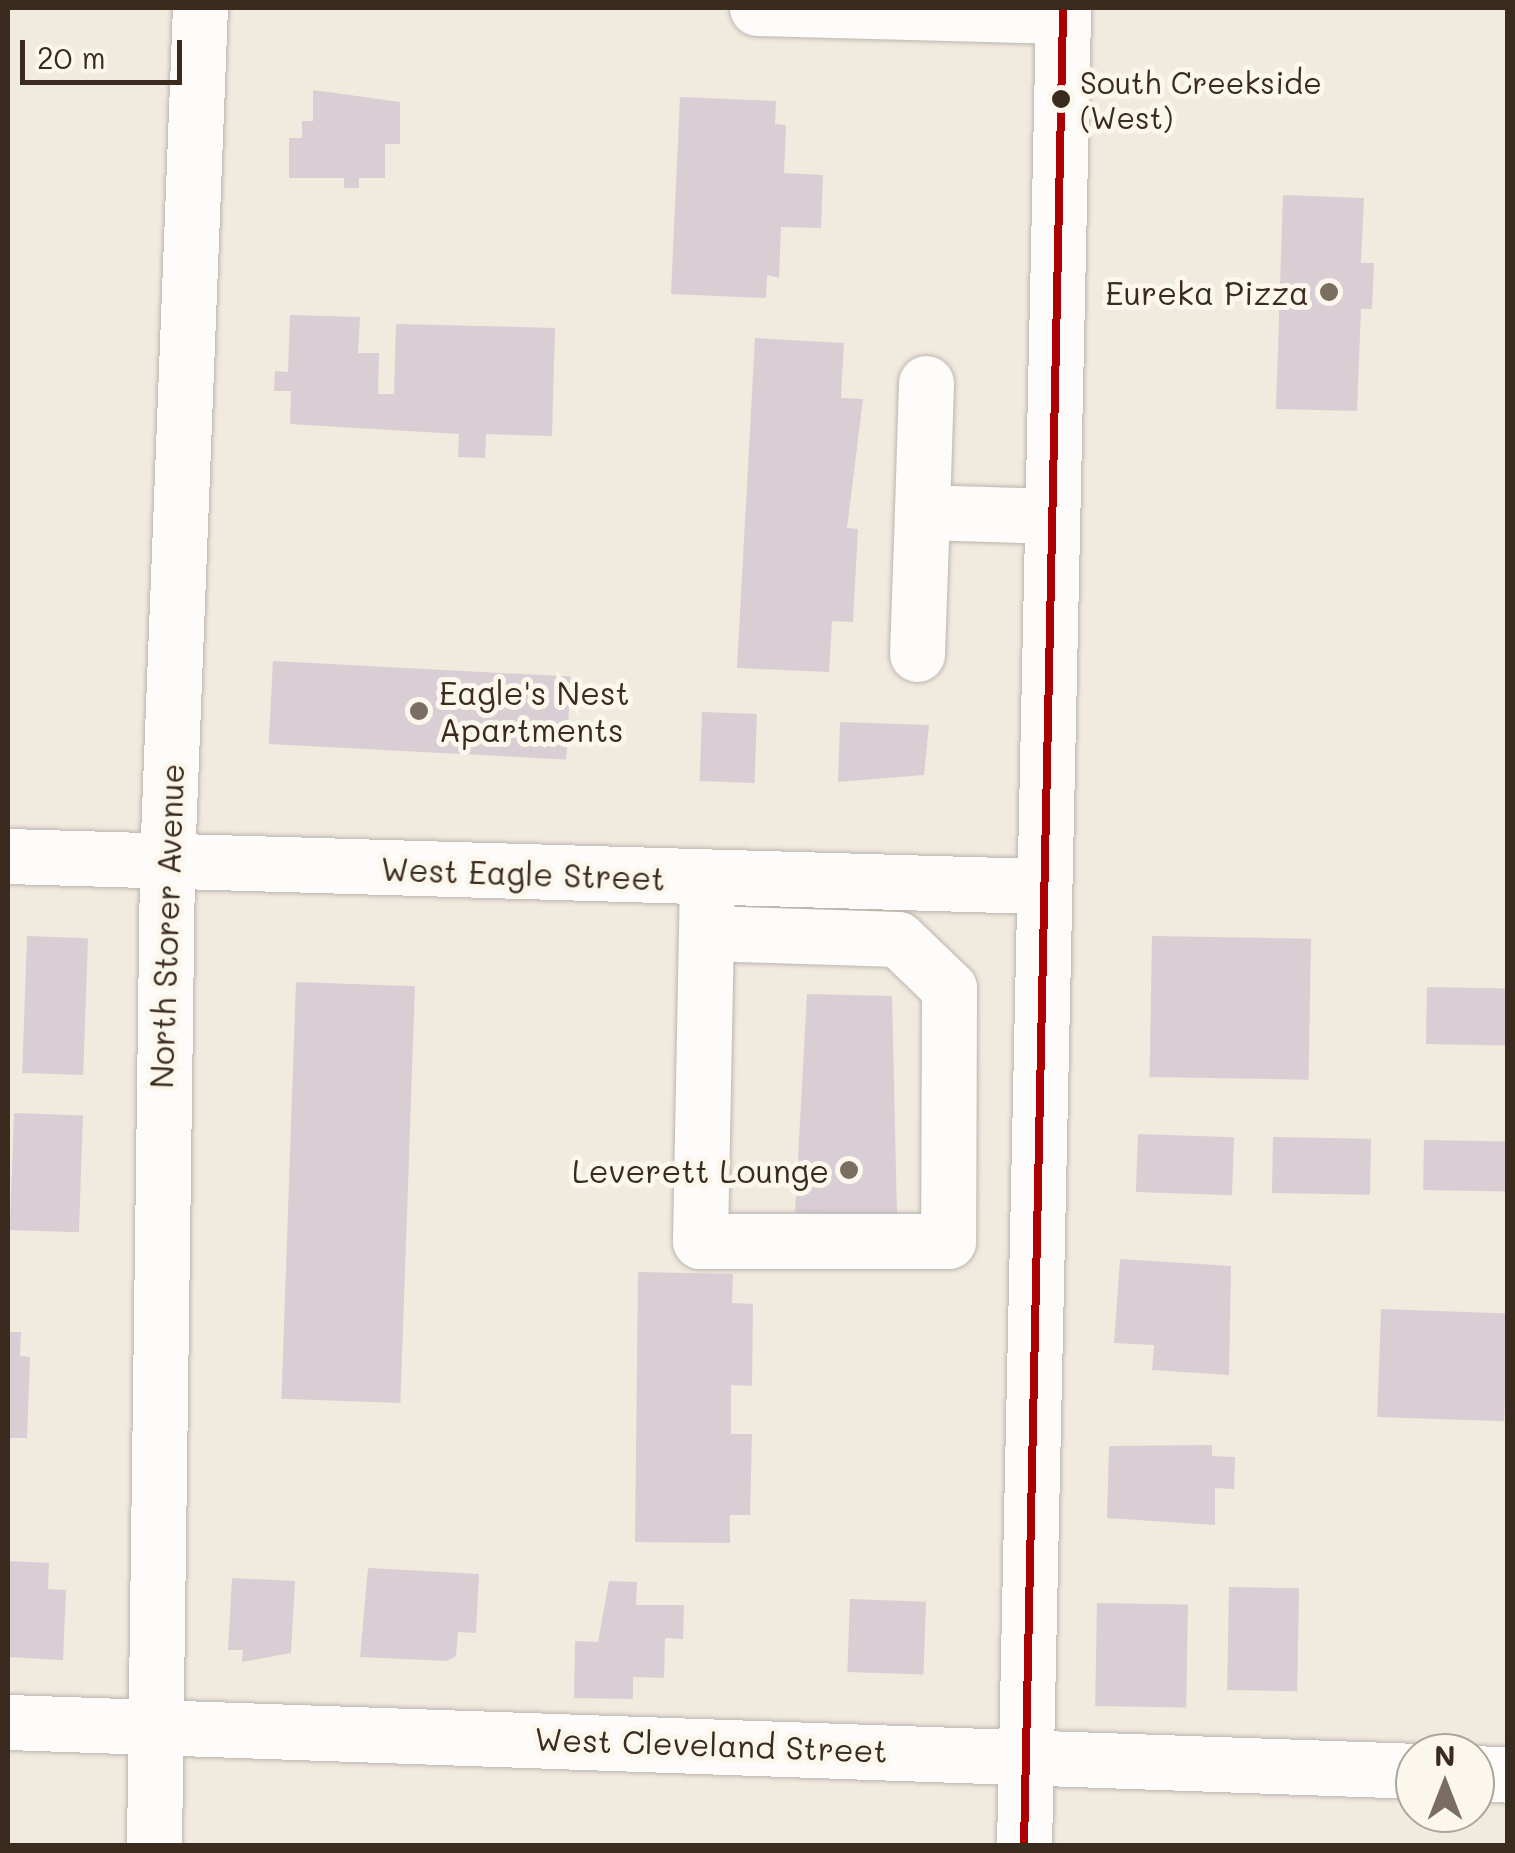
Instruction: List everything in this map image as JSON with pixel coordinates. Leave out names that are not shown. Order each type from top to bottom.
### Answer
[{"type":"street","name":"North Storer Avenue","points":[[154,1846],[149,1725],[167,862],[200,8]]},
{"type":"street","points":[[757,8],[1063,12],[1040,886],[1024,1846]]},
{"type":"street","points":[[917,654],[926,383]]},
{"type":"street","points":[[922,512],[1049,516]]},
{"type":"street","name":"West Eagle Street","points":[[8,856],[1040,886]]},
{"type":"street","points":[[706,934],[898,939],[949,988],[948,1240],[700,1240],[707,878]]},
{"type":"street","points":[[948,1194],[1034,1196]]},
{"type":"street","name":"West Cleveland Street","points":[[8,1722],[1395,1770]]},
{"type":"building","points":[[313,90],[400,102],[400,144],[385,144],[385,178],[359,178],[359,188],[344,188],[344,178],[289,178],[289,138],[302,138],[302,121],[313,121]]},
{"type":"building","points":[[680,97],[776,101],[775,124],[786,125],[784,173],[823,175],[821,228],[781,227],[779,278],[767,275],[766,298],[671,294]]},
{"type":"building","name":"Eureka Pizza","points":[[1283,195],[1364,198],[1361,263],[1374,263],[1372,309],[1361,309],[1357,411],[1276,409]]},
{"type":"building","points":[[290,315],[360,317],[358,353],[379,353],[378,394],[394,394],[396,324],[555,328],[552,436],[486,434],[485,458],[458,457],[459,434],[290,424],[291,391],[274,391],[275,371],[288,372]]},
{"type":"building","points":[[755,338],[844,343],[841,398],[863,399],[847,528],[858,529],[853,622],[832,621],[829,672],[737,668]]},
{"type":"building","name":"Eagle's Nest Apartments","points":[[273,661],[571,677],[566,759],[269,744]]},
{"type":"building","points":[[702,712],[757,714],[755,783],[700,781]]},
{"type":"building","points":[[840,722],[929,725],[924,775],[838,782]]},
{"type":"building","points":[[27,936],[88,938],[83,1075],[22,1073]]},
{"type":"building","points":[[1152,936],[1311,939],[1309,1080],[1150,1077]]},
{"type":"building","points":[[296,982],[415,986],[400,1403],[281,1399]]},
{"type":"building","points":[[1427,987],[1508,988],[1507,1045],[1426,1044]]},
{"type":"building","points":[[807,994],[892,996],[897,1216],[795,1213]]},
{"type":"building","points":[[14,1113],[83,1115],[79,1232],[10,1230]]},
{"type":"building","points":[[1138,1134],[1234,1137],[1232,1195],[1136,1192]]},
{"type":"building","points":[[1273,1137],[1371,1139],[1370,1195],[1272,1193]]},
{"type":"building","points":[[1424,1140],[1508,1141],[1507,1191],[1423,1190]]},
{"type":"building","points":[[1120,1259],[1231,1266],[1229,1375],[1152,1370],[1154,1345],[1114,1343]]},
{"type":"building","points":[[638,1272],[733,1274],[732,1303],[753,1304],[752,1386],[731,1385],[731,1434],[752,1434],[750,1515],[730,1515],[730,1543],[635,1542]]},
{"type":"building","points":[[1381,1309],[1508,1313],[1504,1421],[1377,1417]]},
{"type":"building","points":[[8,1332],[21,1332],[20,1356],[30,1357],[27,1438],[8,1438]]},
{"type":"building","points":[[1212,1445],[1212,1456],[1235,1457],[1234,1489],[1215,1488],[1215,1525],[1107,1518],[1109,1446]]},
{"type":"building","points":[[8,1561],[49,1563],[48,1589],[66,1590],[63,1660],[8,1657]]},
{"type":"building","points":[[368,1568],[479,1574],[476,1633],[458,1632],[456,1656],[447,1661],[360,1657]]},
{"type":"building","points":[[232,1578],[295,1581],[291,1653],[242,1662],[243,1650],[228,1650]]},
{"type":"building","points":[[609,1581],[637,1582],[636,1605],[684,1605],[683,1639],[665,1638],[664,1678],[633,1677],[633,1699],[574,1698],[575,1641],[598,1642]]},
{"type":"building","points":[[1229,1587],[1299,1588],[1297,1691],[1227,1690]]},
{"type":"building","points":[[850,1599],[926,1602],[923,1675],[847,1672]]},
{"type":"building","points":[[1097,1603],[1188,1605],[1186,1708],[1095,1706]]},
{"type":"transit line","points":[[1024,1846],[1063,8]]},
{"type":"place","name":"South Creekside (West)","points":[[1061,99]]},
{"type":"place","name":"Eureka Pizza","points":[[1329,292]]},
{"type":"place","name":"Eagle's Nest Apartments","points":[[419,711]]},
{"type":"place","name":"Leverett Lounge","points":[[849,1170]]}]
